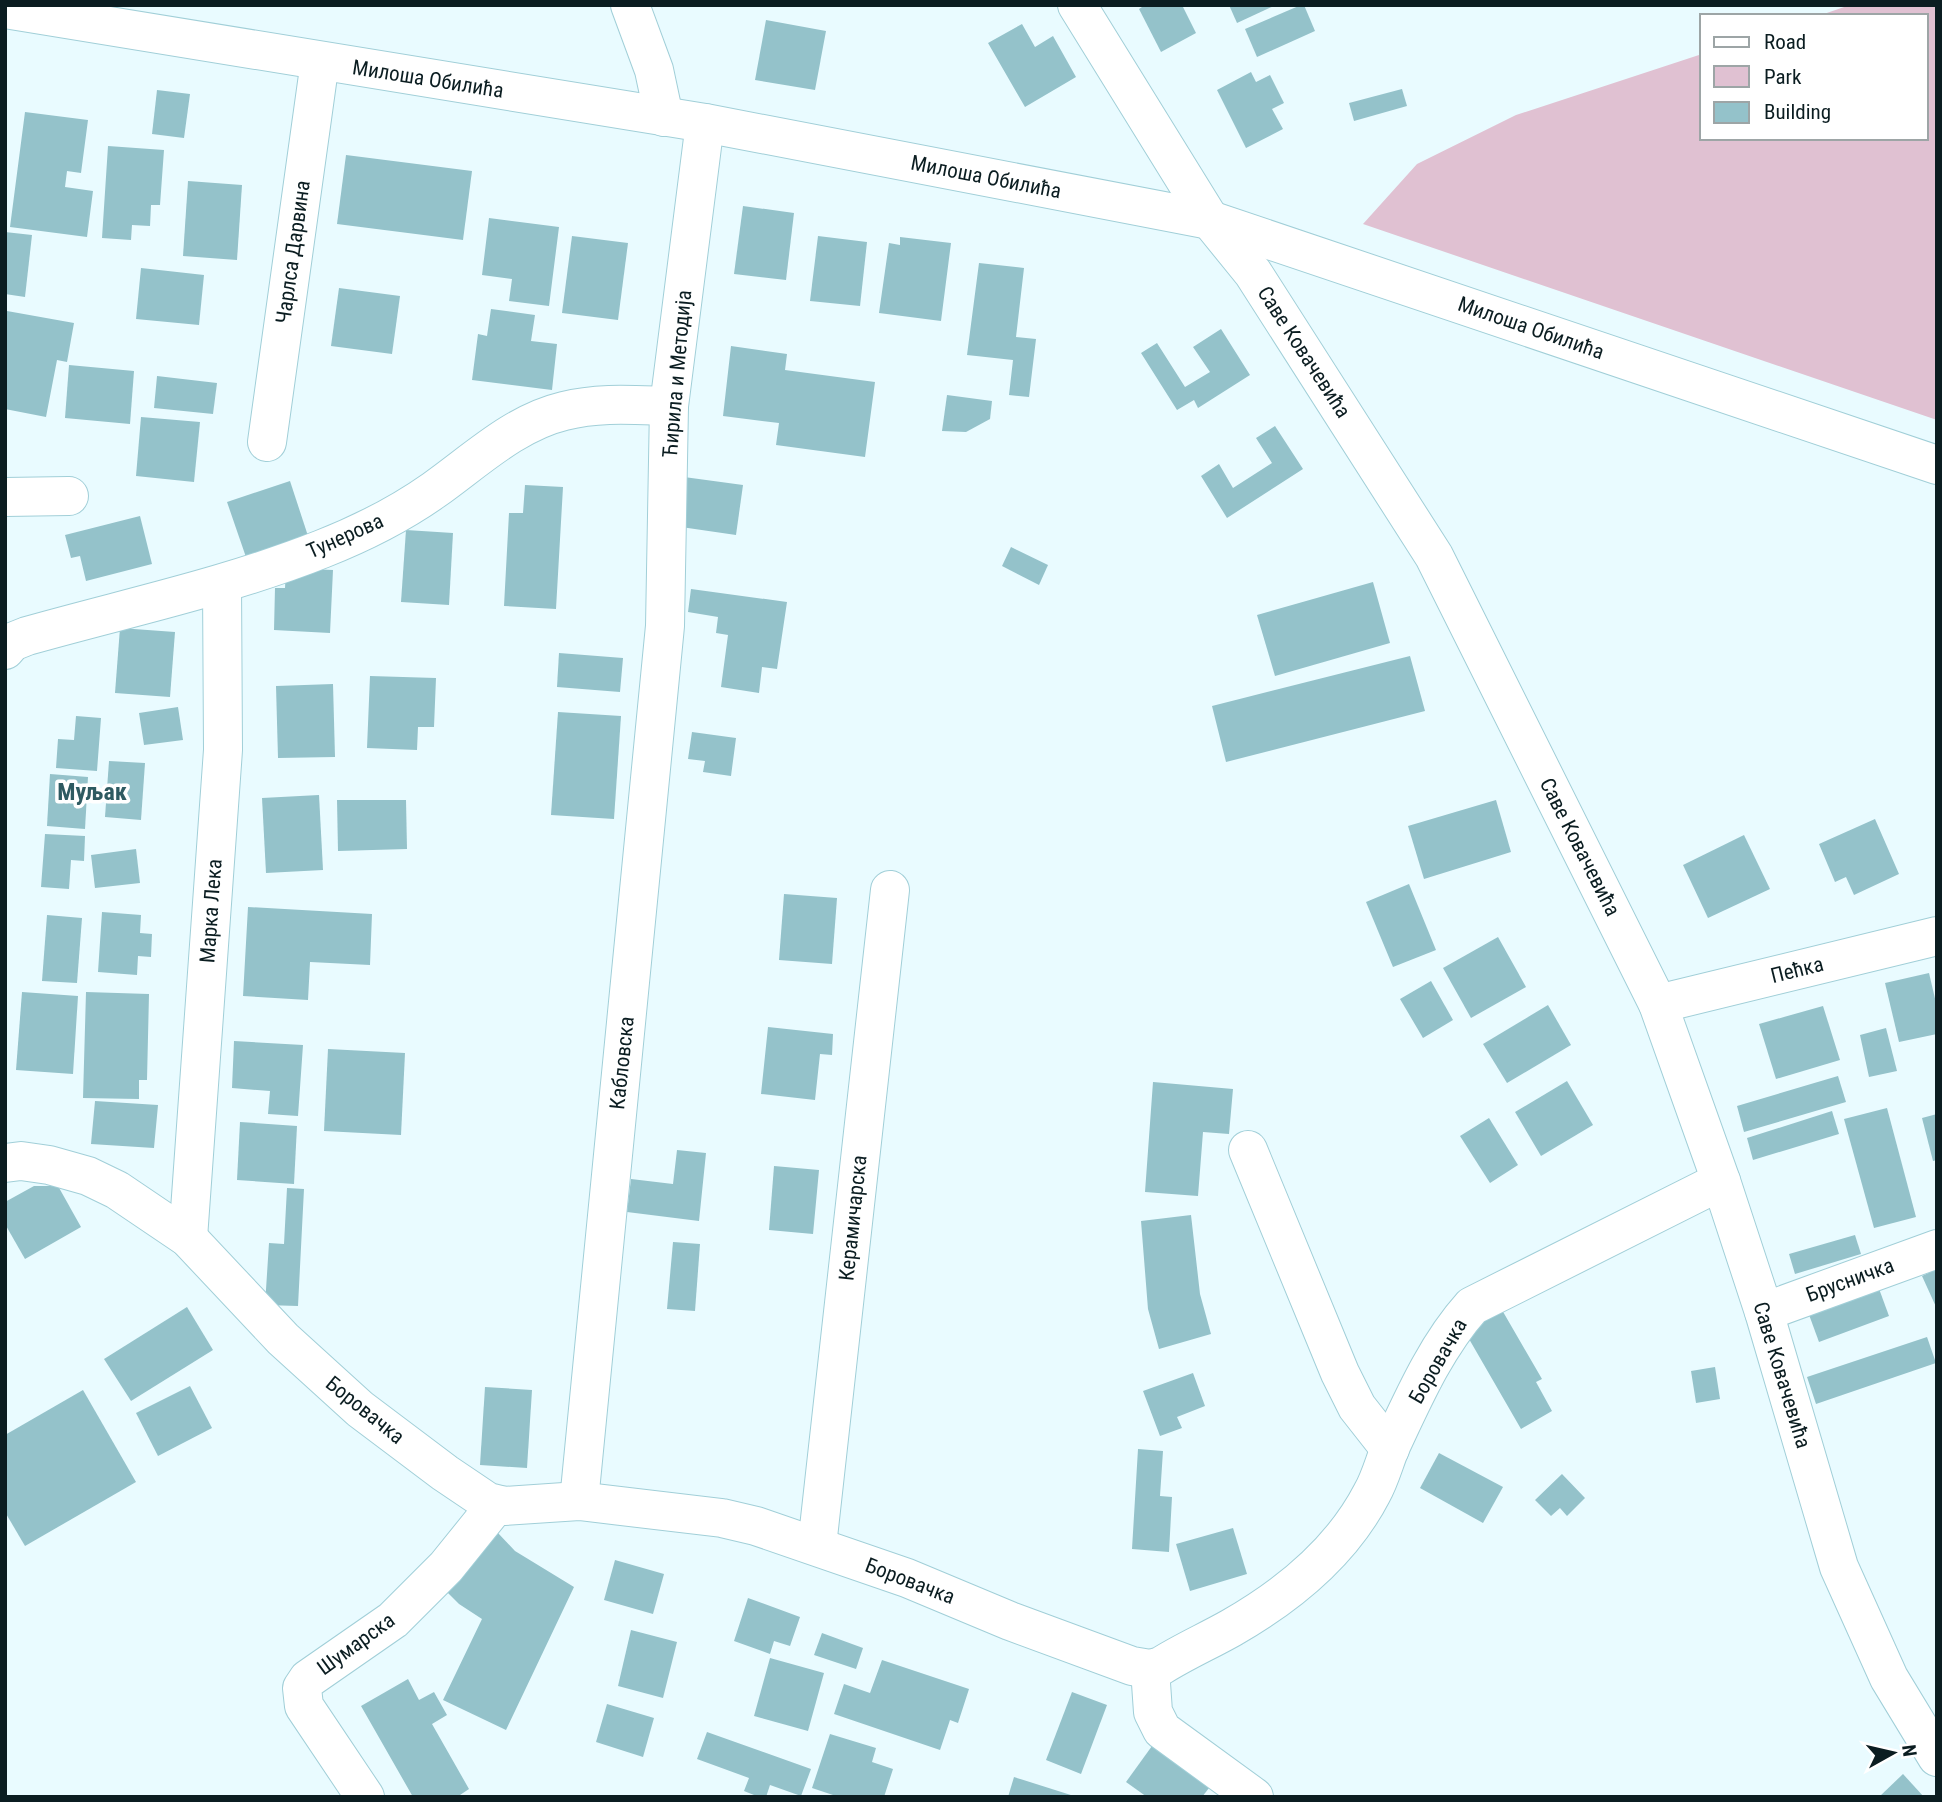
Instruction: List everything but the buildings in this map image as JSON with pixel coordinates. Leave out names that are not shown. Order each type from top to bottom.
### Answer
[{"type":"street","points":[[630,5],[654,70],[664,117]]},
{"type":"street","name":"Саве Ковачевића","points":[[1077,5],[1210,220],[1253,273],[1434,556],[1658,1004],[1764,1311],[1839,1566],[1889,1678],[1937,1757]]},
{"type":"street","name":"Милоша Обилића","points":[[5,9],[705,123],[1210,220],[1937,465]]},
{"type":"street","name":"Чарлса Дарвина","points":[[267,442],[320,61]]},
{"type":"street","name":"Ћирила и Методија","points":[[666,626],[669,405],[705,123]]},
{"type":"street","name":"Тунерова","points":[[5,650],[12,642],[27,636],[222,584],[323,548],[411,505],[509,435],[562,411],[606,404],[669,405]]},
{"type":"street","points":[[5,497],[69,496]]},
{"type":"street","name":"Марка Лека","points":[[188,1238],[223,750],[222,584]]},
{"type":"street","name":"Кабловска","points":[[579,1500],[666,626]]},
{"type":"street","name":"Керамичарска","points":[[817,1546],[890,890]]},
{"type":"street","name":"Пећка","points":[[1658,1004],[1937,936]]},
{"type":"street","points":[[1248,1150],[1340,1373],[1357,1407],[1390,1449]]},
{"type":"street","name":"Боровачка","points":[[5,1163],[21,1161],[49,1165],[88,1176],[117,1190],[188,1238],[283,1339],[360,1409],[481,1499],[496,1505],[579,1500],[722,1518],[757,1526],[907,1578],[1010,1621],[1132,1666],[1150,1669],[1161,1666],[1233,1627],[1284,1593],[1320,1562],[1350,1528],[1372,1493],[1390,1449],[1435,1357],[1453,1326],[1472,1306],[1721,1181]]},
{"type":"street","name":"Брусничка","points":[[1764,1311],[1937,1248]]},
{"type":"street","name":"Шумарска","points":[[365,1797],[304,1706],[302,1688],[309,1679],[393,1620],[446,1567],[496,1505]]},
{"type":"street","points":[[1150,1669],[1153,1712],[1162,1730],[1254,1797]]},
{"type":"green space","points":[[1850,5],[1937,5],[1937,420],[1363,224],[1417,164],[1516,115],[1700,55],[1700,140],[1928,140],[1928,14],[1824,14]]},
{"type":"district","name":"Муљак","points":[[92,792]]}]
